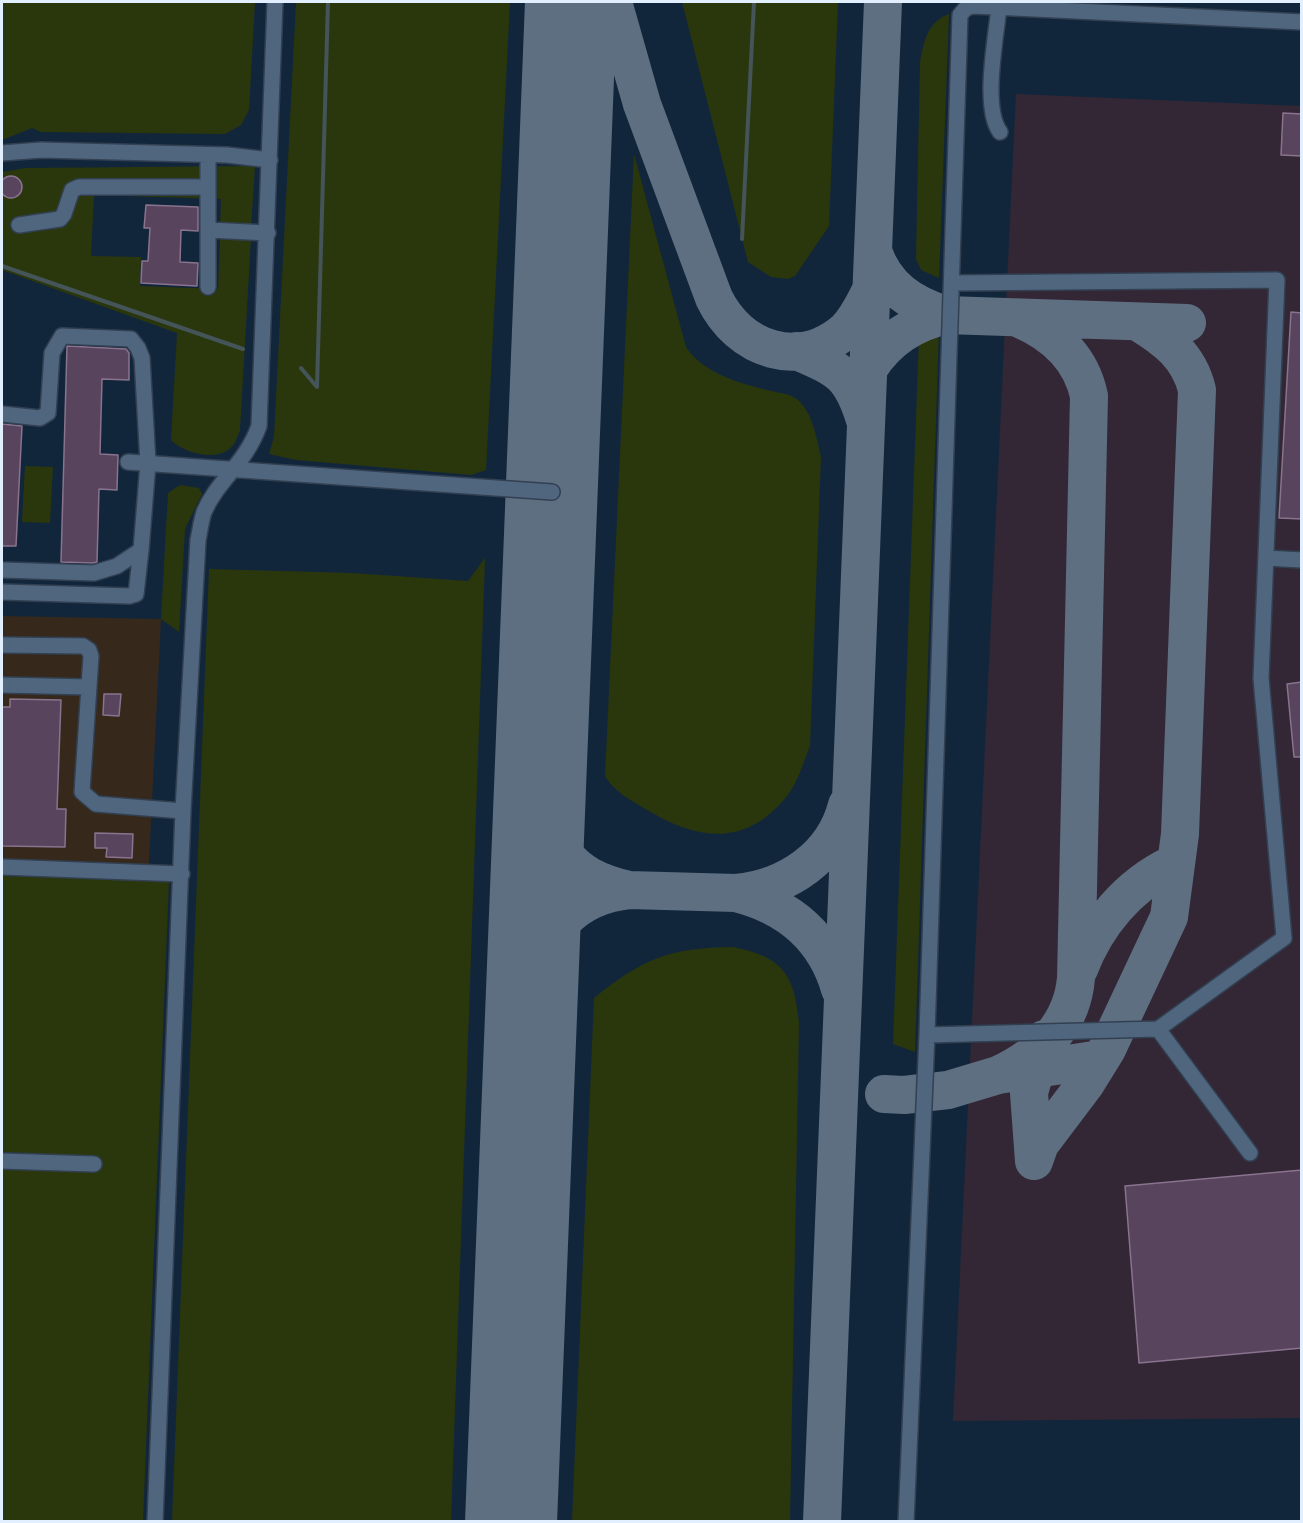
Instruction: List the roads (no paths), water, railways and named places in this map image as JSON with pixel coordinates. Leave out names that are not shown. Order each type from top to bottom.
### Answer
[{"type":"lane","points":[[155,1521],[183,811],[198,540],[204,512],[217,491],[252,446],[259,426],[275,2]]},
{"type":"lane","points":[[906,1521],[927,1035],[960,15],[966,8],[999,7],[1302,22]]},
{"type":"lane","points":[[999,7],[991,104],[1000,132]]},
{"type":"lane","points":[[2,153],[41,150],[208,156],[227,154],[270,160]]},
{"type":"lane","points":[[208,156],[208,287]]},
{"type":"lane","points":[[19,225],[60,219],[72,190],[79,187],[208,187]]},
{"type":"lane","points":[[209,230],[268,233]]},
{"type":"lane","points":[[927,1035],[1158,1029],[1284,938],[1261,678],[1277,280],[952,283]]},
{"type":"lane","points":[[2,414],[40,418],[48,413],[52,353],[62,336],[131,339],[138,348],[142,358],[148,463],[139,586],[136,594],[129,596],[2,592]]},
{"type":"lane","points":[[128,462],[552,492]]},
{"type":"lane","points":[[2,570],[94,573],[117,566],[141,550]]},
{"type":"lane","points":[[1266,558],[1302,560]]},
{"type":"lane","points":[[2,645],[83,646],[89,650],[91,656],[82,792],[96,804],[183,811]]},
{"type":"lane","points":[[2,685],[88,687]]},
{"type":"lane","points":[[2,867],[182,874]]},
{"type":"lane","points":[[1158,1029],[1250,1152]]},
{"type":"lane","points":[[2,1161],[94,1164]]},
{"type":"waterway","points":[[317,387],[328,2]]},
{"type":"waterway","points":[[742,239],[754,2]]},
{"type":"waterway","points":[[2,266],[243,349]]},
{"type":"waterway","points":[[301,368],[316,386]]}]
